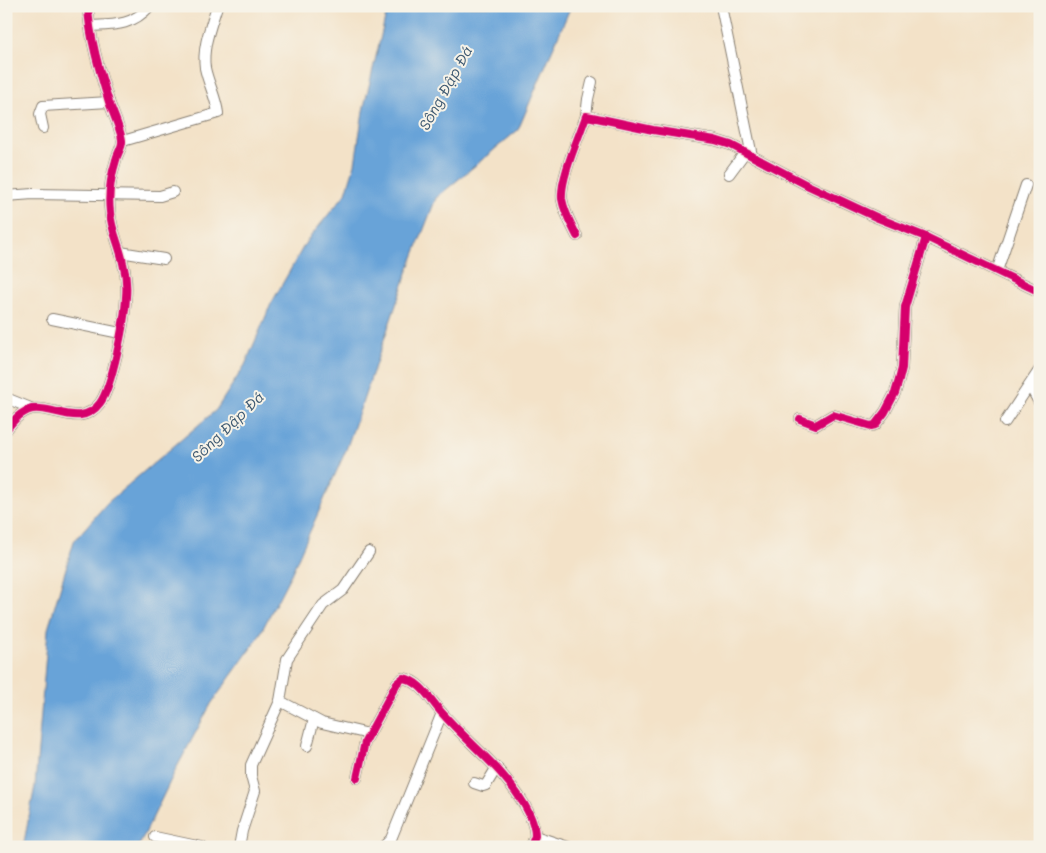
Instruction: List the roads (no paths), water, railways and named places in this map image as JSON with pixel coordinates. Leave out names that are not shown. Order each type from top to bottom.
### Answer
[{"type":"street","points":[[6,398],[33,408],[74,416],[89,412],[98,406],[104,397],[120,333],[126,297],[123,263],[113,233],[110,196],[113,170],[123,141],[109,102],[90,26],[88,6]]},
{"type":"street","points":[[90,26],[112,25],[135,19],[141,16],[150,6]]},
{"type":"street","points":[[123,141],[218,113],[204,58],[217,6]]},
{"type":"street","points":[[721,6],[749,154]]},
{"type":"street","points":[[577,236],[564,206],[562,194],[573,153],[586,116],[592,82]]},
{"type":"street","points":[[43,128],[40,114],[43,106],[109,102]]},
{"type":"street","points":[[586,116],[653,130],[715,140],[749,154],[807,185],[878,218],[926,237],[1040,292]]},
{"type":"street","points":[[729,174],[749,154]]},
{"type":"street","points":[[997,271],[1026,185]]},
{"type":"street","points":[[6,196],[33,194],[160,196],[173,192]]},
{"type":"street","points":[[800,419],[816,425],[832,415],[871,426],[875,425],[885,412],[895,393],[902,368],[905,307],[926,237]]},
{"type":"street","points":[[120,252],[164,259]]},
{"type":"street","points":[[52,319],[120,333]]},
{"type":"street","points":[[1005,422],[1040,369]]},
{"type":"street","points":[[1030,386],[1040,404]]},
{"type":"street","points":[[6,430],[14,420],[33,408]]},
{"type":"street","points":[[239,847],[242,831],[255,791],[251,776],[251,765],[280,702],[285,677],[285,664],[292,648],[323,605],[343,590],[369,552]]},
{"type":"street","points":[[357,778],[362,750],[368,734],[397,682],[403,678],[415,683],[442,713],[497,767],[514,788],[527,810],[534,827],[531,847]]},
{"type":"street","points":[[280,702],[331,726],[368,734]]},
{"type":"street","points":[[383,847],[391,839],[442,713]]},
{"type":"street","points":[[307,746],[314,719]]},
{"type":"street","points":[[474,783],[486,785],[497,767]]},
{"type":"street","points":[[534,836],[568,847]]},
{"type":"street","points":[[155,837],[202,847]]},
{"type":"water","name":"Sông Đập Đá","points":[[388,6],[571,6],[518,130],[436,198],[407,273],[346,450],[292,572],[258,638],[211,704],[177,767],[141,842],[137,847],[23,847],[35,786],[48,629],[74,541],[107,503],[216,410],[245,365],[271,304],[306,242],[346,193],[355,164],[363,111]]}]
